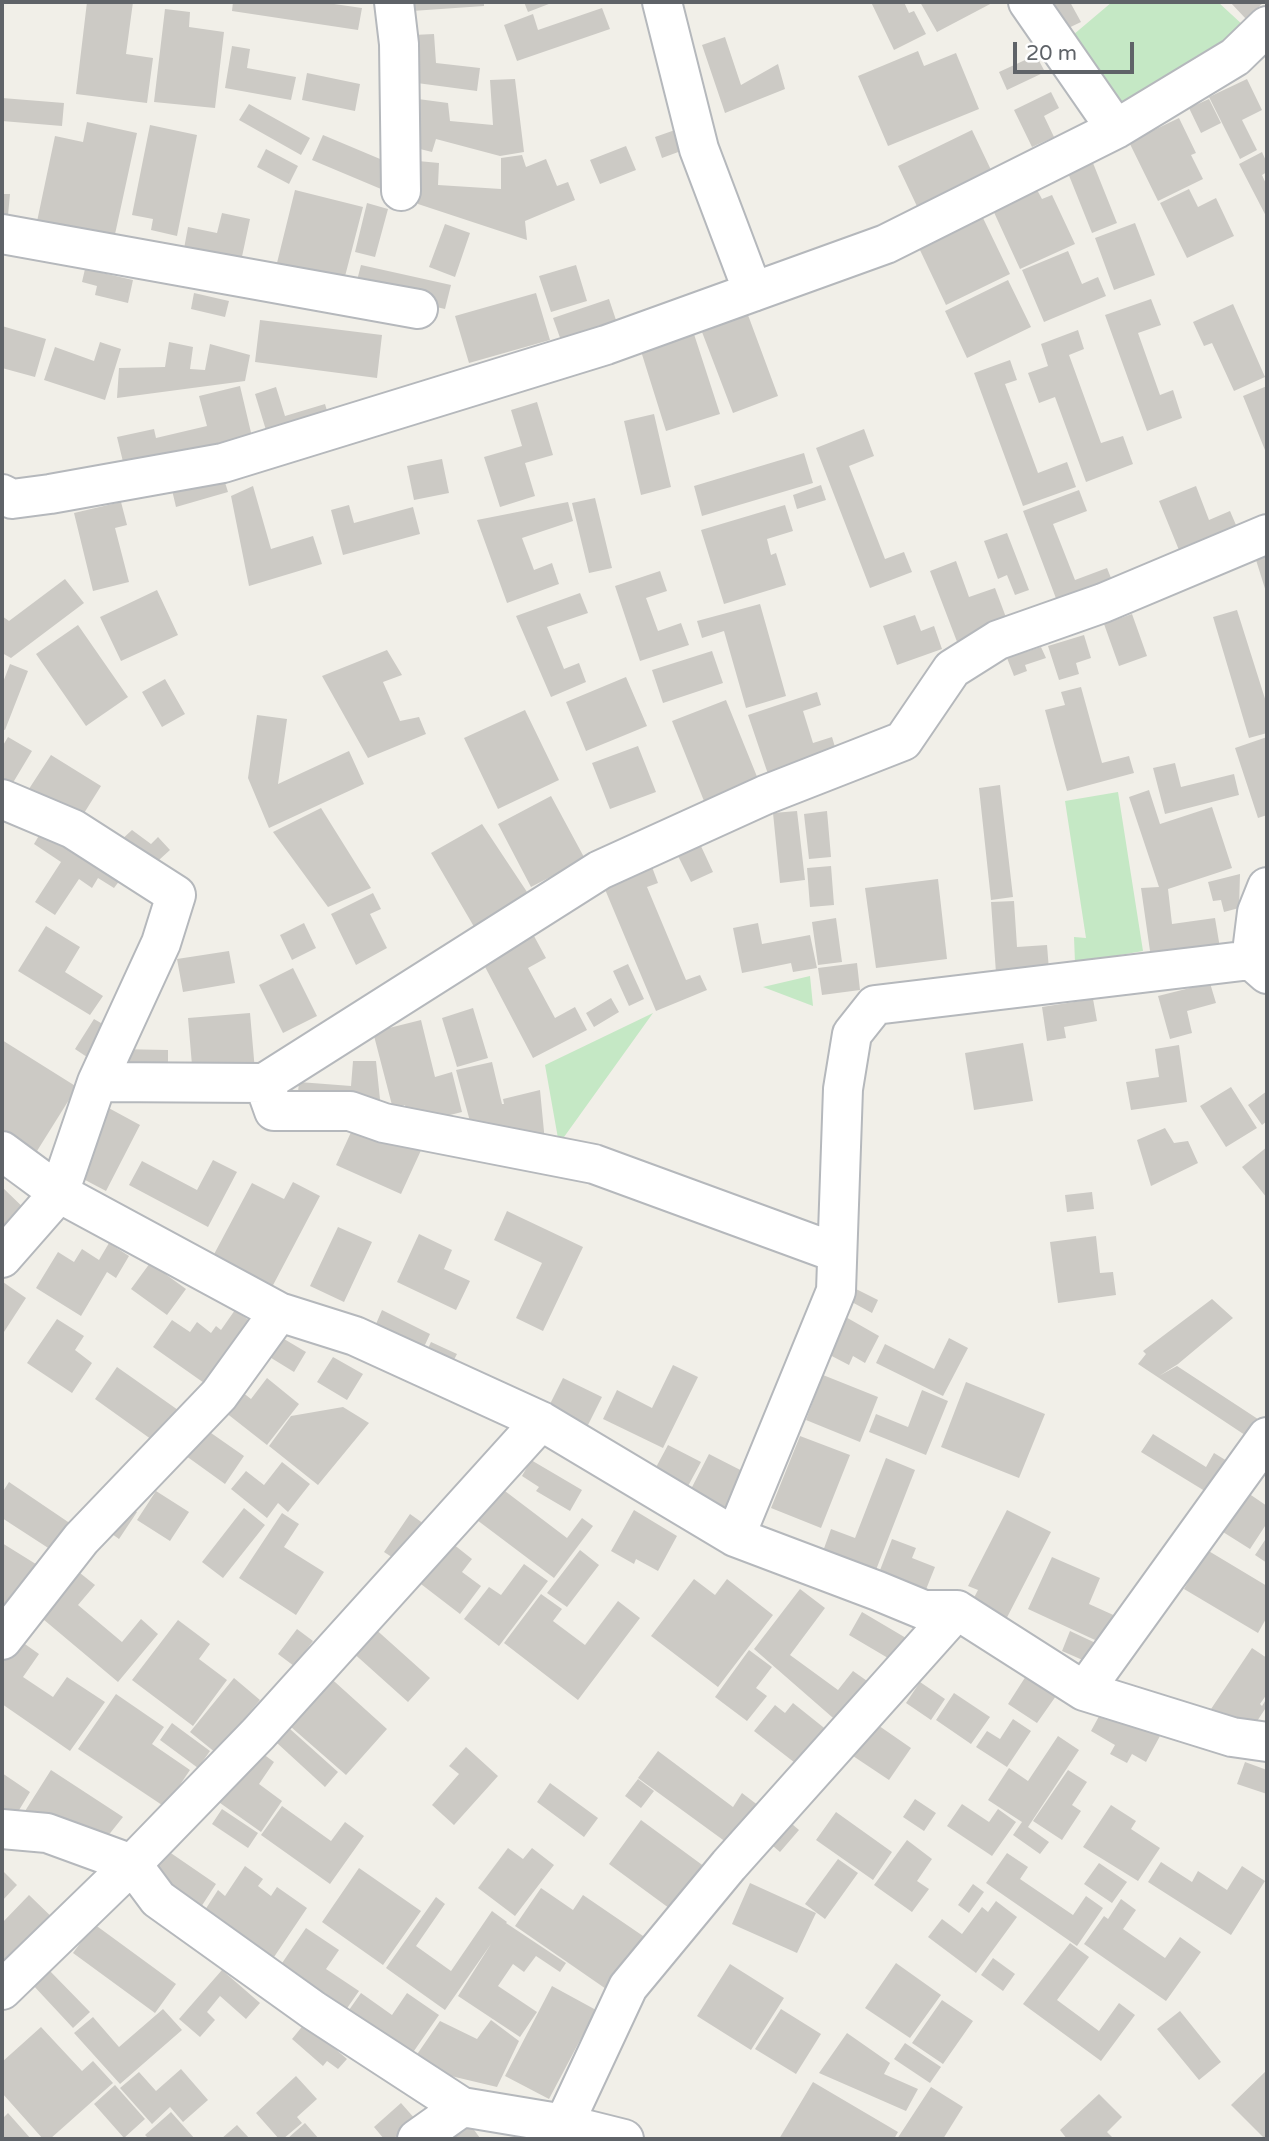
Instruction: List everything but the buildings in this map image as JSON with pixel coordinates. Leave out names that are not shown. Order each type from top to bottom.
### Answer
[{"type":"street","points":[[394,2],[399,44],[401,191]]},
{"type":"street","points":[[663,2],[699,149],[752,292]]},
{"type":"street","points":[[1028,2],[1116,129]]},
{"type":"street","points":[[2,494],[12,499],[50,495],[223,463],[606,345],[886,244],[1116,129],[1235,57],[1264,36]]},
{"type":"street","points":[[2,234],[418,309]]},
{"type":"street","points":[[97,1082],[264,1083],[600,870],[765,795],[903,741],[952,669],[998,640],[1103,603],[1267,534]]},
{"type":"street","points":[[2,799],[73,829],[176,895],[161,943],[97,1082],[59,1193],[2,1258]]},
{"type":"street","points":[[734,1537],[836,1291],[843,1089],[852,1034],[875,1005],[1259,967],[1257,912],[1267,887]]},
{"type":"street","points":[[264,1083],[274,1111],[350,1111],[384,1123],[594,1164],[837,1254]]},
{"type":"street","points":[[2,1151],[59,1193],[279,1312],[355,1336],[541,1421],[734,1537],[924,1610],[957,1610],[1084,1691],[1232,1737],[1267,1742]]},
{"type":"street","points":[[2,1640],[81,1539],[219,1395],[279,1312]]},
{"type":"street","points":[[2,1990],[132,1864],[258,1734],[541,1421]]},
{"type":"street","points":[[1084,1691],[1267,1437]]},
{"type":"street","points":[[564,2124],[628,1987],[729,1865],[957,1610]]},
{"type":"street","points":[[2,1829],[47,1833],[132,1864],[158,1899],[313,2010],[462,2107],[564,2124],[624,2139]]},
{"type":"street","points":[[416,2139],[462,2107]]},
{"type":"green space","points":[[1112,2],[1218,2],[1244,26],[1230,51],[1128,109],[1113,103],[1073,35]]},
{"type":"green space","points":[[1118,792],[1143,951],[1075,963],[1074,937],[1086,938],[1065,801]]},
{"type":"green space","points":[[810,976],[813,1006],[763,987]]},
{"type":"green space","points":[[653,1013],[559,1144],[545,1065]]}]
